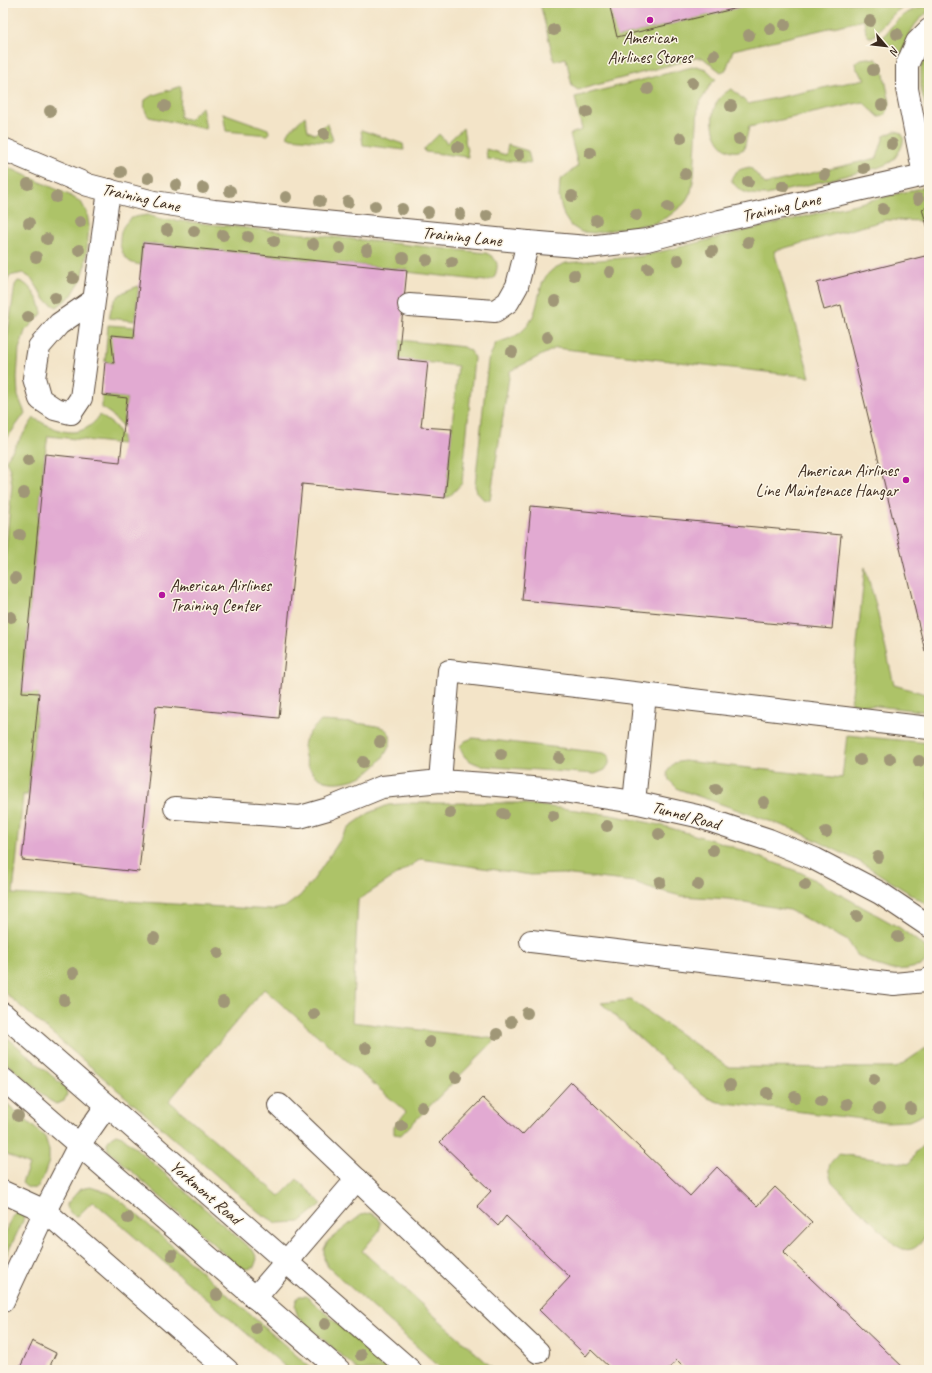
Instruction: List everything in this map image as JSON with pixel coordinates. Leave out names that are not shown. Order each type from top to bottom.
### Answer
[{"type":"street","name":"Training Lane","points":[[3,149],[31,162],[88,184],[154,202],[214,211],[588,247],[647,240],[720,221],[926,174],[907,89],[907,65],[917,42],[929,30]]},
{"type":"street","points":[[94,300],[59,324],[39,347],[34,378],[40,399],[55,409],[71,413],[81,398],[109,190]]},
{"type":"street","points":[[409,305],[495,311],[508,302],[517,286],[528,242]]},
{"type":"street","points":[[430,782],[449,671],[929,728]]},
{"type":"street","points":[[634,802],[645,695]]},
{"type":"street","name":"Tunnel Road","points":[[175,808],[300,817],[328,809],[382,786],[430,782],[486,784],[556,790],[634,802],[697,816],[769,840],[815,859],[880,893],[929,926]]},
{"type":"street","points":[[531,941],[894,984],[926,981],[929,979]]},
{"type":"street","name":"Yorkmont Road","points":[[3,1014],[410,1370]]},
{"type":"street","points":[[3,1079],[339,1370]]},
{"type":"street","points":[[3,1301],[45,1211],[79,1145],[107,1105]]},
{"type":"street","points":[[279,1105],[538,1352]]},
{"type":"street","points":[[255,1298],[285,1261],[357,1179]]},
{"type":"street","points":[[3,1192],[45,1211],[227,1370]]},
{"type":"green space","points":[[540,3],[609,3],[618,37],[756,3],[909,3],[887,20],[873,37],[869,37],[866,33],[864,20],[733,50],[726,70],[722,73],[703,58],[696,58],[578,90],[572,86],[566,58],[554,61]]},
{"type":"green space","points":[[929,4],[929,11],[915,25],[906,41],[902,54],[881,41],[891,27],[901,17],[913,10]]},
{"type":"green space","points":[[929,50],[929,123],[921,89],[921,68]]},
{"type":"green space","points":[[860,59],[876,59],[882,65],[890,103],[884,116],[879,117],[863,102],[749,127],[744,149],[734,151],[725,148],[718,141],[714,130],[713,119],[715,107],[721,96],[732,89],[748,104],[865,79],[856,68],[855,63]]},
{"type":"green space","points":[[696,66],[706,69],[716,79],[710,85],[698,106],[694,176],[691,192],[684,204],[669,216],[655,223],[594,233],[581,232],[570,225],[564,216],[559,198],[560,180],[578,166],[570,134],[582,130],[575,97]]},
{"type":"green space","points":[[181,86],[180,117],[188,120],[202,107],[206,129],[149,117],[146,113],[145,100],[151,96]]},
{"type":"green space","points":[[223,113],[268,129],[268,135],[226,131]]},
{"type":"green space","points":[[305,116],[308,131],[315,134],[326,124],[328,125],[333,140],[330,142],[291,138],[287,136],[287,133]]},
{"type":"green space","points":[[463,128],[468,157],[425,152],[424,149],[439,134],[447,143]]},
{"type":"green space","points":[[361,130],[403,144],[404,150],[363,145]]},
{"type":"green space","points":[[895,131],[903,136],[901,149],[892,161],[877,168],[767,195],[746,193],[734,185],[731,180],[736,172],[750,167],[765,184],[877,158],[884,136]]},
{"type":"green space","points":[[508,145],[528,151],[531,163],[487,159],[486,149],[506,155]]},
{"type":"green space","points":[[3,165],[69,195],[81,202],[87,213],[89,226],[85,268],[81,280],[72,295],[57,307],[46,301],[32,279],[23,273],[9,276],[3,308]]},
{"type":"green space","points":[[925,187],[929,207],[922,209],[926,221],[886,220],[774,251],[810,377],[556,348],[510,371],[490,500],[483,499],[477,492],[475,486],[488,361],[496,343],[515,336],[528,325],[535,310],[544,280],[554,269],[566,263],[643,256]]},
{"type":"green space","points":[[148,215],[161,219],[486,253],[496,260],[497,270],[494,278],[486,281],[407,272],[407,270],[143,243],[141,265],[129,261],[125,256],[120,245],[120,238],[123,227],[127,222],[138,216]]},
{"type":"green space","points":[[18,281],[27,285],[31,289],[38,299],[42,314],[25,331],[19,349],[17,378],[18,396],[25,413],[3,444],[3,367],[15,285]]},
{"type":"green space","points":[[139,286],[135,321],[109,318],[112,305],[115,300],[126,291]]},
{"type":"green space","points":[[108,325],[135,327],[134,337],[114,363],[105,362]]},
{"type":"green space","points":[[400,340],[464,347],[471,351],[474,358],[462,483],[450,496],[445,498],[458,366],[398,359]]},
{"type":"green space","points":[[102,395],[127,398],[123,427],[111,414],[102,408]]},
{"type":"green space","points":[[100,415],[115,426],[122,437],[122,444],[48,436],[22,692],[39,693],[28,795],[23,795],[13,894],[271,910],[285,907],[300,896],[314,879],[349,827],[369,813],[388,805],[413,803],[517,803],[611,815],[660,825],[719,842],[802,873],[900,928],[928,949],[928,958],[921,966],[907,969],[892,970],[876,965],[857,955],[848,941],[789,910],[728,899],[681,896],[634,882],[563,874],[531,875],[421,859],[358,900],[352,1022],[496,1039],[401,1135],[394,1134],[394,1127],[406,1112],[264,989],[169,1101],[280,1196],[297,1179],[322,1204],[300,1222],[277,1223],[260,1213],[3,991],[3,580],[12,485],[10,470],[6,460],[34,418],[60,430],[77,432],[85,429]]},
{"type":"green space","points":[[865,567],[875,602],[894,685],[929,695],[929,712],[851,703]]},
{"type":"green space","points":[[321,721],[345,722],[380,727],[385,729],[389,734],[389,747],[380,761],[364,775],[345,781],[325,781],[315,775],[311,770],[304,753],[306,738],[312,729]]},
{"type":"green space","points":[[847,735],[929,743],[929,906],[862,863],[795,830],[678,789],[669,780],[667,772],[674,763],[684,761],[842,778]]},
{"type":"green space","points":[[473,738],[604,753],[609,756],[609,764],[605,770],[595,774],[482,766],[465,757],[461,751],[460,746],[465,741]]},
{"type":"green space","points":[[631,1000],[728,1067],[896,1068],[929,1046],[929,1112],[909,1121],[887,1122],[718,1102],[708,1098],[691,1085],[601,1003]]},
{"type":"green space","points":[[3,1034],[65,1087],[67,1094],[64,1101],[56,1104],[49,1100],[3,1060]]},
{"type":"green space","points":[[3,1100],[45,1137],[49,1150],[49,1161],[37,1188],[29,1188],[22,1183],[29,1165],[3,1153]]},
{"type":"green space","points":[[116,1134],[122,1136],[254,1252],[257,1259],[254,1267],[248,1269],[240,1268],[108,1150],[107,1143],[111,1137]]},
{"type":"green space","points":[[922,1146],[929,1146],[929,1227],[920,1244],[908,1250],[900,1248],[894,1244],[832,1182],[829,1173],[829,1166],[839,1154],[909,1164],[916,1152]]},
{"type":"green space","points":[[90,1187],[109,1193],[120,1200],[313,1370],[289,1370],[93,1201],[78,1216],[71,1214],[67,1204],[80,1189]]},
{"type":"green space","points":[[16,1212],[24,1215],[23,1221],[3,1262],[3,1231],[5,1232]]},
{"type":"green space","points":[[370,1213],[378,1217],[381,1223],[379,1231],[362,1251],[495,1370],[443,1370],[328,1267],[324,1259],[324,1249],[328,1241],[361,1215]]},
{"type":"green space","points":[[299,1296],[306,1296],[390,1370],[358,1370],[299,1318],[295,1307]]},
{"type":"building","name":"American Airlines Stores","points":[[609,3],[754,3],[754,4],[617,37]]},
{"type":"building","points":[[929,207],[929,232],[922,209]]},
{"type":"building","name":"American Airlines Training Center","points":[[143,243],[407,270],[398,359],[428,362],[421,427],[452,429],[445,498],[302,484],[279,718],[156,706],[139,872],[22,860],[39,693],[22,692],[45,454],[120,462],[127,398],[102,395],[105,362],[114,363],[111,335],[134,337]]},
{"type":"building","name":"American Airlines Line Maintenace Hangar","points":[[929,255],[929,650],[925,651],[841,305],[824,310],[817,283]]},
{"type":"building","points":[[531,506],[841,535],[832,629],[522,600]]},
{"type":"building","points":[[571,1082],[690,1196],[717,1167],[757,1206],[775,1187],[812,1222],[783,1252],[906,1370],[687,1370],[677,1360],[668,1370],[612,1370],[591,1350],[586,1356],[539,1310],[570,1277],[506,1216],[498,1226],[477,1206],[491,1191],[440,1142],[483,1098],[522,1135]]},
{"type":"building","points":[[32,1341],[56,1353],[48,1370],[19,1370]]},
{"type":"place","name":"American Airlines Stores","points":[[650,20]]},
{"type":"place","name":"American Airlines Line Maintenace Hangar","points":[[906,480]]},
{"type":"place","name":"American Airlines Training Center","points":[[162,595]]}]
